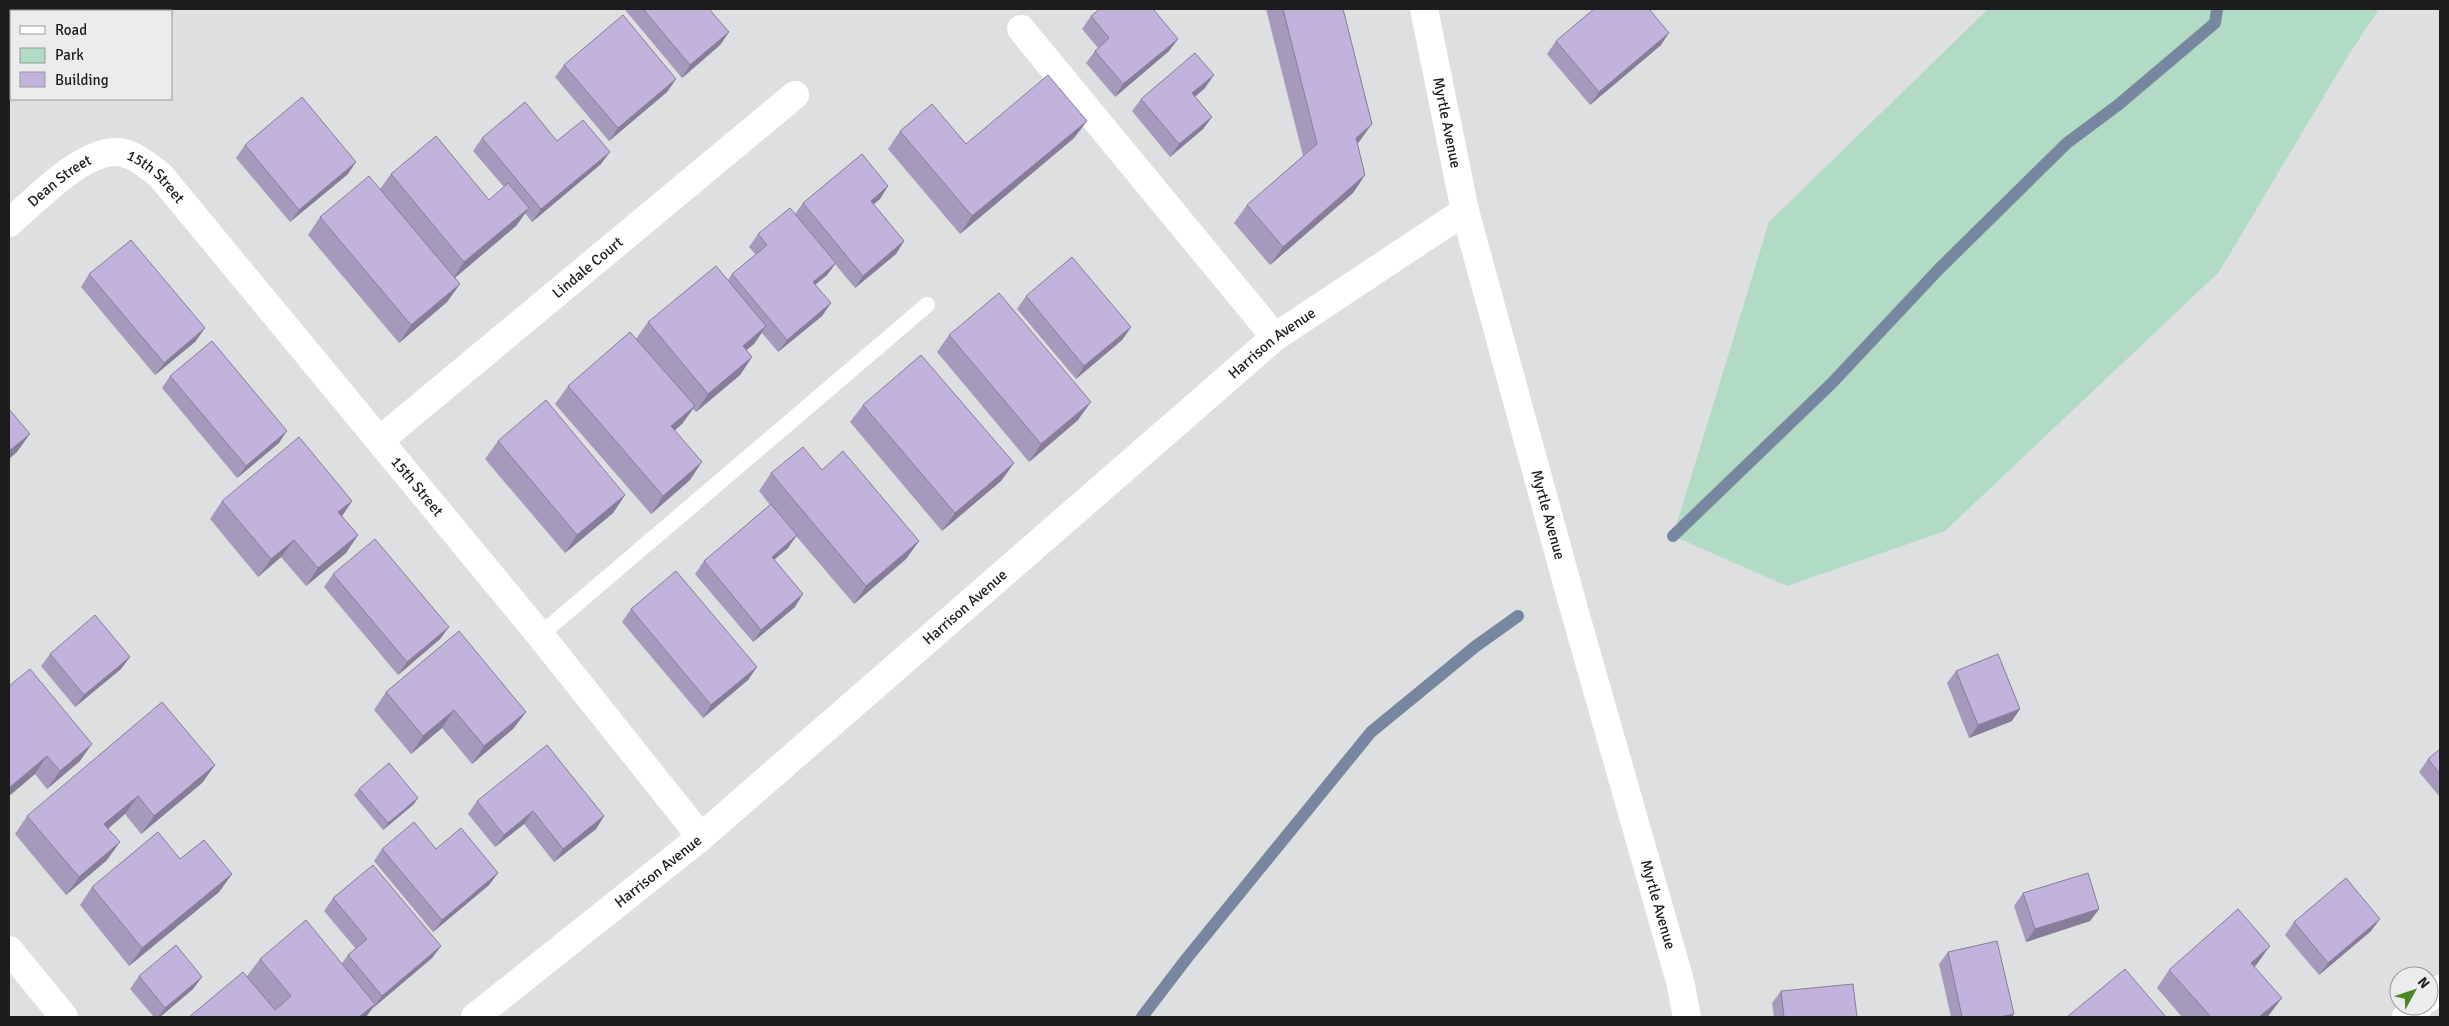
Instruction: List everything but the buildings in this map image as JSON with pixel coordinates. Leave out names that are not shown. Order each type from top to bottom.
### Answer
[{"type":"main road","name":"Myrtle Avenue","points":[[1424,9],[1465,211],[1574,609],[1680,981],[1687,1017]]},
{"type":"main road","points":[[1021,28],[1275,337]]},
{"type":"main road","name":"Lindale Court","points":[[380,440],[795,95]]},
{"type":"main road","name":"15th Street","points":[[118,152],[143,162],[160,175],[540,635],[701,837]]},
{"type":"main road","name":"Dean Street","points":[[9,223],[89,158],[118,152]]},
{"type":"main road","name":"Harrison Avenue","points":[[475,1017],[701,837],[1275,337],[1465,211]]},
{"type":"main road","points":[[9,950],[64,1017]]},
{"type":"lane","points":[[540,635],[927,304]]},
{"type":"green space","points":[[1988,9],[2379,9],[2346,59],[2219,272],[1945,531],[1787,586],[1673,536],[1769,222]]},
{"type":"waterway","points":[[1673,536],[1832,383],[1939,269],[2067,143],[2118,105],[2215,23],[2217,9]]},
{"type":"waterway","points":[[1142,1017],[1187,958],[1371,732],[1476,646],[1518,616]]}]
